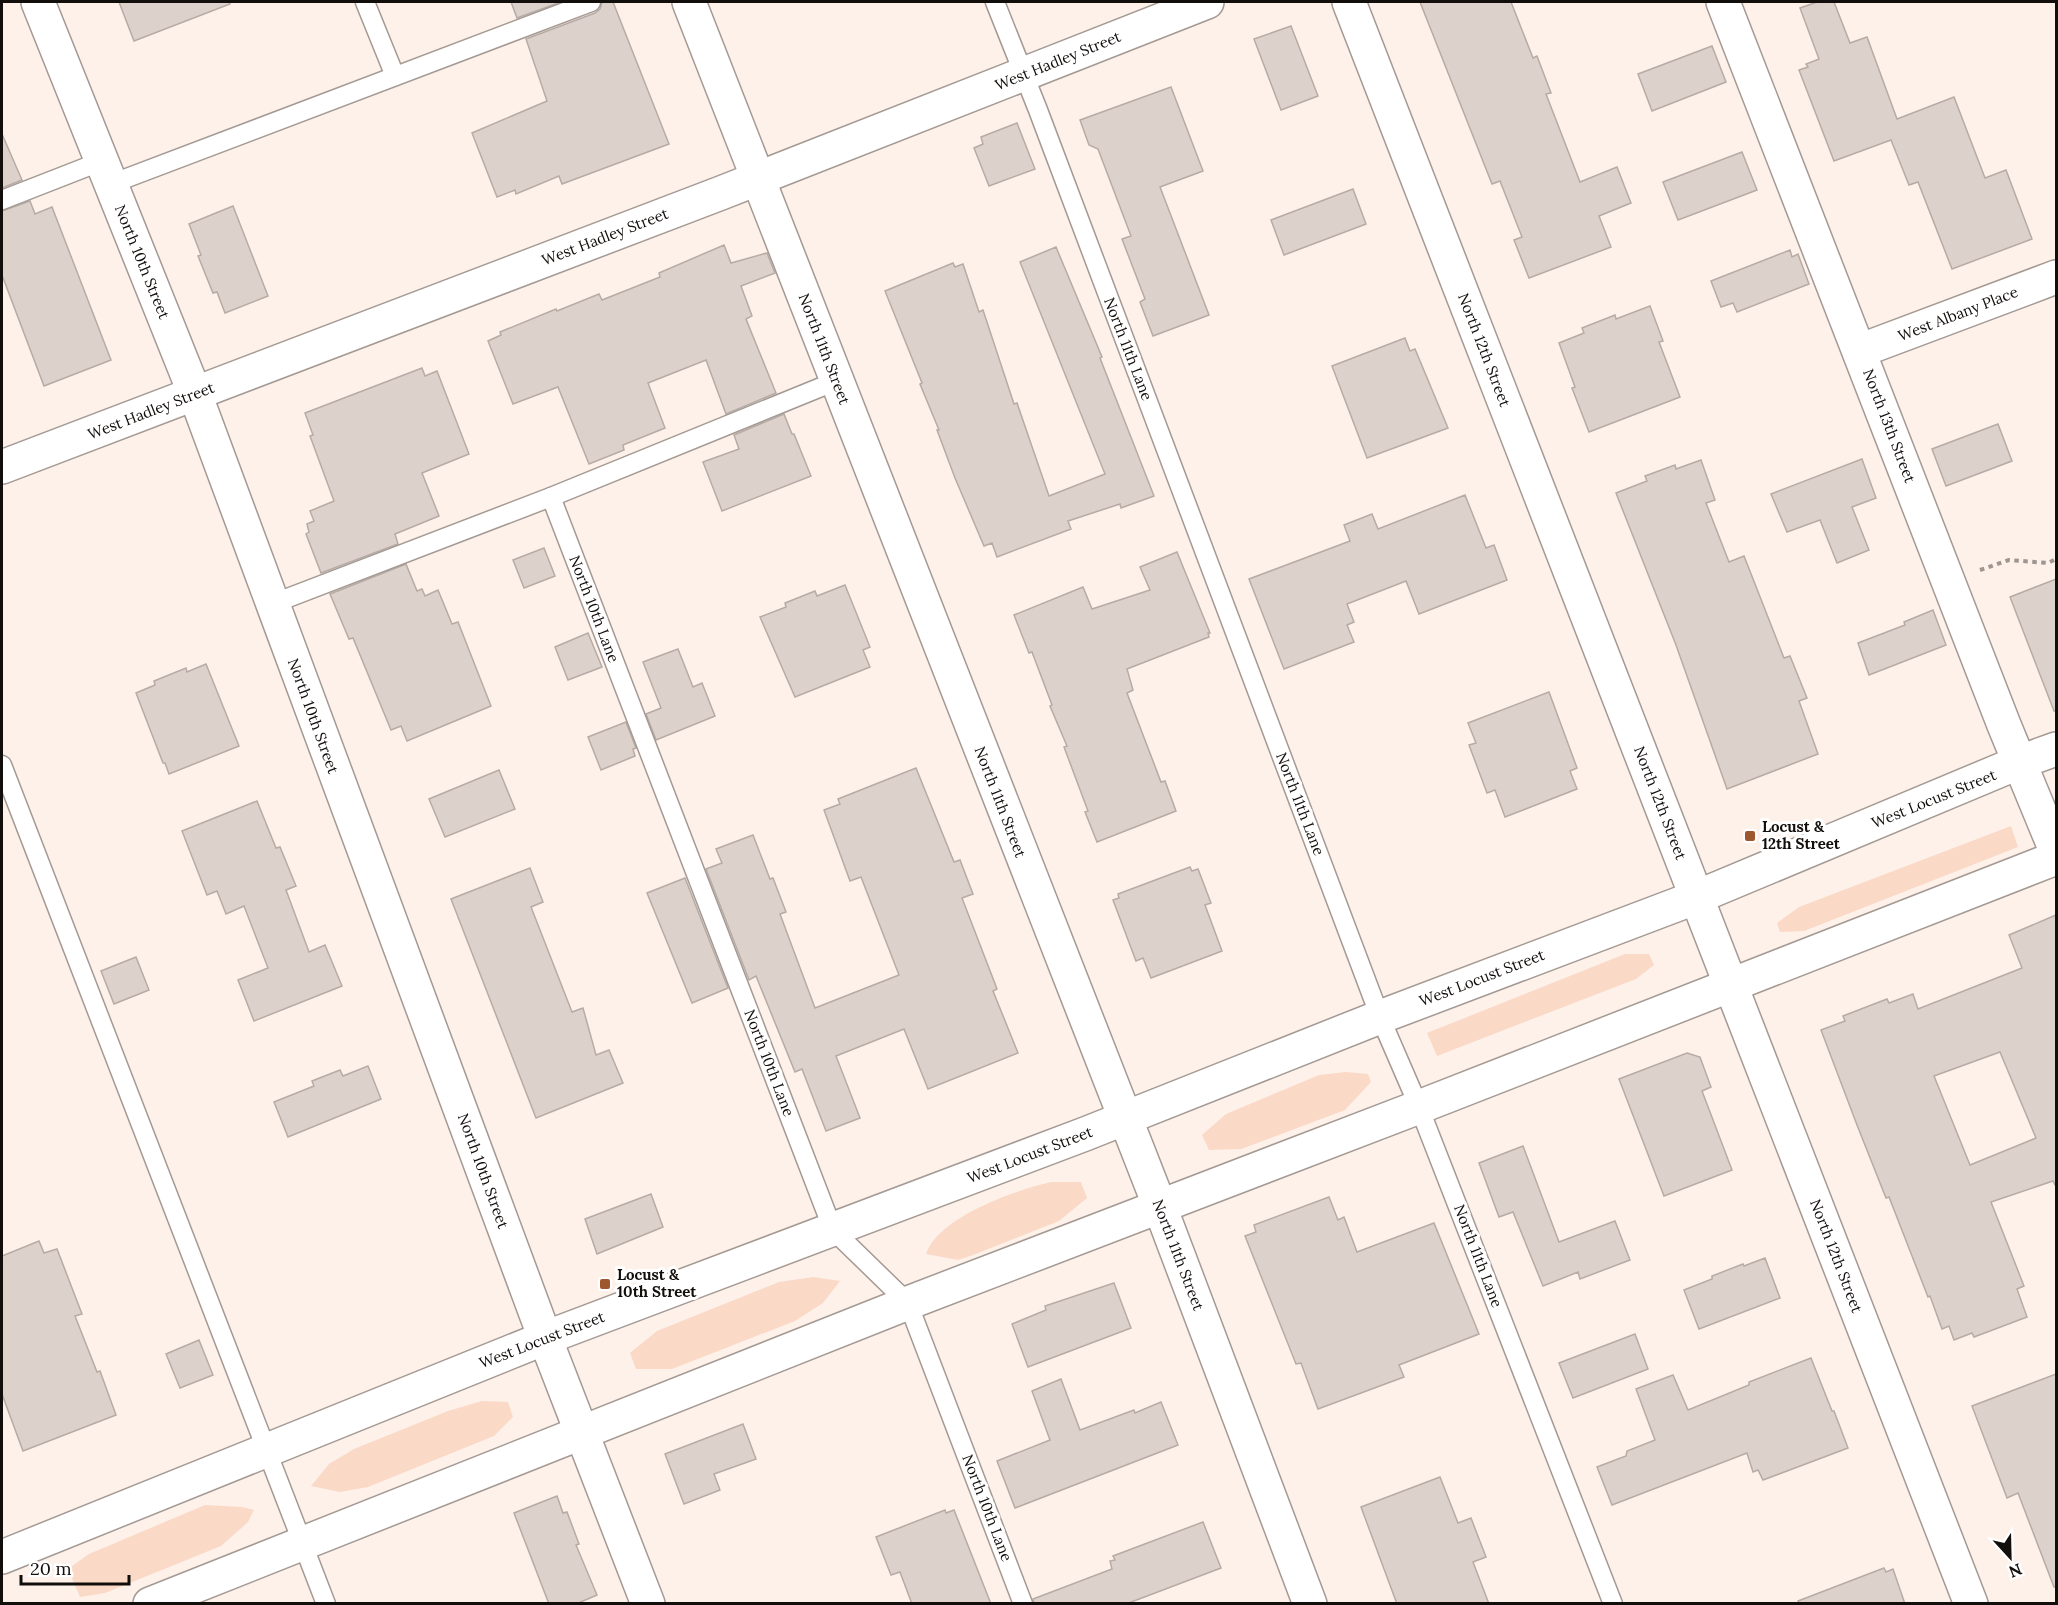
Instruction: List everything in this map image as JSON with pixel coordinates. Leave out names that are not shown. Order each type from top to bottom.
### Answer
[{"type":"street","name":"North 10th Street","points":[[38,2],[195,394],[545,1338],[648,1604]]},
{"type":"street","name":"North 11th Street","points":[[689,2],[1160,1207],[1310,1604]]},
{"type":"street","name":"West Hadley Street","points":[[2,467],[759,178],[1207,2]]},
{"type":"street","name":"North 12th Street","points":[[1349,2],[1971,1604]]},
{"type":"street","name":"North 13th Street","points":[[1723,2],[2056,851]]},
{"type":"street","name":"West Albany Place","points":[[1859,351],[2056,277]]},
{"type":"street","name":"West Locust Street","points":[[2,1557],[545,1338],[1125,1119],[1380,1017],[1696,897],[2056,749]]},
{"type":"street","points":[[150,1604],[908,1303],[1419,1107],[2056,858]]},
{"type":"lane","points":[[365,2],[395,76]]},
{"type":"lane","points":[[2,200],[106,172],[395,76],[591,2]]},
{"type":"lane","name":"North 11th Lane","points":[[995,2],[1380,1017],[1419,1107],[1613,1604]]},
{"type":"lane","points":[[272,604],[551,497],[836,381]]},
{"type":"lane","name":"North 10th Lane","points":[[551,497],[833,1230],[908,1303],[1023,1604]]},
{"type":"lane","points":[[2,765],[326,1604]]},
{"type":"path","points":[[1974,573],[2009,560],[2048,563],[2056,559]]},
{"type":"shaded area","points":[[2011,826],[2018,847],[1804,931],[1780,932],[1777,923],[1799,907]]},
{"type":"shaded area","points":[[1625,954],[1649,954],[1654,965],[1636,979],[1437,1056],[1427,1033]]},
{"type":"shaded area","points":[[1346,1072],[1368,1074],[1371,1082],[1345,1110],[1241,1149],[1209,1150],[1202,1135],[1226,1114],[1319,1075]]},
{"type":"shaded area","points":[[1052,1182],[1081,1182],[1087,1198],[1059,1221],[973,1255],[958,1260],[926,1254],[933,1241],[961,1217],[1000,1198]]},
{"type":"shaded area","points":[[813,1277],[840,1281],[823,1303],[795,1321],[672,1369],[636,1369],[630,1353],[657,1331],[779,1282]]},
{"type":"shaded area","points":[[482,1401],[508,1402],[513,1417],[494,1436],[368,1487],[340,1492],[311,1486],[329,1464],[354,1449],[448,1411]]},
{"type":"shaded area","points":[[205,1505],[254,1510],[248,1522],[221,1546],[105,1593],[80,1597],[68,1569],[89,1554]]},
{"type":"building","points":[[119,2],[230,2],[230,4],[134,41]]},
{"type":"building","points":[[511,2],[561,2],[517,18]]},
{"type":"building","points":[[602,2],[613,2],[669,144],[562,184],[559,176],[516,194],[515,190],[497,197],[472,133],[547,101],[526,39],[595,13],[600,9]]},
{"type":"building","points":[[1420,2],[1511,2],[1533,58],[1537,56],[1551,93],[1546,94],[1580,182],[1617,167],[1631,203],[1599,216],[1611,247],[1529,278],[1514,240],[1522,237],[1500,181],[1492,184]]},
{"type":"building","points":[[1817,2],[1834,2],[1850,43],[1867,37],[1897,119],[1954,97],[1985,178],[2006,170],[2032,239],[1952,269],[1918,182],[1909,185],[1891,140],[1834,161],[1799,70],[1808,67],[1806,64],[1819,59],[1800,8]]},
{"type":"building","points":[[1291,26],[1318,96],[1281,110],[1254,39]]},
{"type":"building","points":[[1712,46],[1726,82],[1652,111],[1638,74]]},
{"type":"building","points":[[1171,87],[1203,171],[1160,187],[1209,315],[1153,336],[1140,302],[1145,299],[1122,239],[1131,236],[1098,149],[1089,145],[1080,120]]},
{"type":"building","points":[[1017,123],[1035,169],[989,186],[974,148],[983,144],[981,137]]},
{"type":"building","points":[[2,134],[22,180],[2,188]]},
{"type":"building","points":[[1742,152],[1757,190],[1678,220],[1663,182]]},
{"type":"building","points":[[1353,189],[1366,224],[1284,255],[1271,220]]},
{"type":"building","points":[[30,201],[35,214],[52,207],[111,360],[44,386],[2,275],[2,211]]},
{"type":"building","points":[[233,206],[268,296],[225,313],[217,292],[213,293],[198,256],[201,255],[189,224]]},
{"type":"building","points":[[724,245],[731,263],[767,253],[775,273],[741,286],[752,316],[746,319],[776,393],[726,414],[706,360],[648,383],[665,428],[623,445],[624,450],[589,464],[558,387],[513,404],[488,341],[501,335],[500,332],[556,309],[557,311],[599,294],[602,300],[660,277],[659,273]]},
{"type":"building","points":[[1056,247],[1102,357],[1100,358],[1154,496],[1121,508],[1120,504],[1068,521],[1071,529],[997,557],[992,543],[984,546],[955,478],[920,384],[922,383],[885,291],[953,263],[955,267],[963,264],[979,312],[983,310],[1014,404],[1017,403],[1049,496],[1105,474],[1020,262]]},
{"type":"building","points":[[1790,250],[1792,257],[1798,254],[1809,284],[1737,312],[1733,303],[1721,307],[1711,281]]},
{"type":"building","points":[[1650,306],[1663,341],[1659,342],[1680,397],[1589,432],[1572,388],[1575,387],[1559,343],[1584,333],[1582,328],[1615,315],[1616,319]]},
{"type":"building","points":[[1405,338],[1410,351],[1415,349],[1448,428],[1367,458],[1332,366]]},
{"type":"building","points":[[422,368],[425,376],[437,371],[469,454],[422,473],[439,516],[395,534],[398,544],[321,573],[306,534],[309,532],[307,524],[314,521],[310,511],[334,501],[310,436],[313,435],[305,413]]},
{"type":"building","points":[[784,414],[811,476],[722,511],[703,462],[739,449],[734,435]]},
{"type":"building","points":[[1998,424],[2012,461],[1946,486],[1932,449]]},
{"type":"building","points":[[1862,459],[1876,498],[1852,507],[1869,550],[1837,563],[1820,520],[1787,532],[1771,494]]},
{"type":"building","points":[[1701,460],[1715,500],[1706,503],[1729,562],[1744,556],[1784,658],[1790,656],[1807,698],[1799,701],[1818,754],[1727,789],[1676,645],[1616,493],[1647,481],[1645,476],[1675,465],[1676,469]]},
{"type":"building","points":[[1465,495],[1486,548],[1494,545],[1507,580],[1419,614],[1406,581],[1347,604],[1354,622],[1347,625],[1354,642],[1284,669],[1249,579],[1350,541],[1344,525],[1372,514],[1378,529]]},
{"type":"building","points":[[544,548],[555,576],[524,588],[513,560]]},
{"type":"building","points":[[1177,552],[1210,633],[1208,633],[1209,637],[1127,669],[1133,690],[1127,693],[1161,782],[1165,781],[1176,811],[1097,842],[1064,747],[1067,746],[1050,706],[1052,705],[1032,652],[1029,653],[1014,615],[1083,587],[1092,609],[1150,590],[1140,567]]},
{"type":"building","points":[[406,564],[417,591],[422,589],[425,596],[438,590],[452,624],[458,622],[491,706],[407,741],[401,726],[391,730],[353,638],[349,639],[330,594]]},
{"type":"building","points":[[2056,579],[2056,711],[2054,711],[2010,597]]},
{"type":"building","points":[[845,585],[870,647],[863,650],[870,667],[795,697],[760,617],[786,607],[785,603],[815,591],[817,596]]},
{"type":"building","points":[[1933,610],[1946,645],[1869,675],[1858,643],[1905,625],[1904,622]]},
{"type":"building","points":[[588,633],[602,667],[568,680],[555,647]]},
{"type":"building","points":[[678,649],[693,687],[702,683],[715,716],[656,740],[646,714],[661,708],[643,662]]},
{"type":"building","points":[[206,664],[239,746],[169,774],[136,693],[155,685],[154,681],[186,668],[187,672]]},
{"type":"building","points":[[1549,692],[1577,768],[1570,771],[1577,789],[1505,817],[1495,790],[1487,793],[1469,745],[1476,743],[1468,723]]},
{"type":"building","points":[[626,722],[636,748],[633,749],[635,756],[601,770],[588,737]]},
{"type":"building","points":[[916,768],[954,862],[960,860],[973,894],[962,898],[997,989],[993,991],[1018,1053],[928,1089],[904,1029],[836,1056],[860,1118],[826,1131],[802,1069],[795,1072],[756,976],[749,980],[706,869],[722,863],[716,849],[753,835],[786,912],[780,914],[815,1008],[899,975],[861,877],[850,881],[824,810],[840,804],[838,799]]},
{"type":"building","points":[[499,770],[515,809],[445,837],[429,799]]},
{"type":"building","points":[[257,801],[276,848],[280,847],[296,886],[286,890],[309,952],[325,945],[342,986],[254,1021],[238,980],[268,968],[244,906],[226,914],[217,891],[207,895],[182,831]]},
{"type":"building","points":[[1190,867],[1192,871],[1198,869],[1211,903],[1205,905],[1222,951],[1151,978],[1143,958],[1136,961],[1113,900],[1119,898],[1118,894]]},
{"type":"building","points":[[530,868],[543,902],[531,907],[572,1012],[583,1008],[596,1055],[609,1050],[623,1083],[536,1118],[451,899]]},
{"type":"building","points":[[685,878],[728,988],[692,1003],[647,893]]},
{"type":"building","points":[[2056,915],[2056,1185],[2053,1181],[1991,1202],[2024,1286],[2017,1289],[2027,1317],[1974,1337],[1972,1333],[1954,1340],[1949,1326],[1942,1329],[1930,1296],[1928,1297],[1889,1197],[1886,1198],[1821,1030],[1845,1021],[1843,1016],[1887,999],[1889,1003],[1913,994],[1918,1009],[2022,968],[2009,935]],"holes":[[[2000,1052],[2036,1138],[1970,1165],[1934,1076]]]},
{"type":"building","points":[[136,957],[149,990],[114,1004],[101,971]]},
{"type":"building","points":[[1687,1053],[1700,1057],[1711,1087],[1702,1091],[1732,1170],[1664,1196],[1619,1079]]},
{"type":"building","points":[[368,1066],[381,1099],[288,1137],[274,1102],[314,1086],[312,1081],[340,1070],[343,1076]]},
{"type":"building","points":[[1523,1146],[1559,1242],[1615,1221],[1630,1260],[1580,1279],[1578,1272],[1543,1286],[1513,1212],[1499,1217],[1479,1163]]},
{"type":"building","points":[[651,1194],[663,1227],[597,1254],[585,1219]]},
{"type":"building","points":[[1329,1197],[1338,1220],[1344,1217],[1357,1252],[1434,1223],[1479,1334],[1399,1365],[1404,1377],[1318,1409],[1301,1363],[1296,1364],[1245,1236],[1256,1232],[1254,1225]]},
{"type":"building","points":[[39,1241],[44,1253],[57,1249],[82,1314],[75,1316],[97,1372],[100,1371],[116,1415],[23,1451],[2,1394],[2,1256]]},
{"type":"building","points":[[1765,1258],[1780,1298],[1699,1329],[1684,1290],[1712,1279],[1712,1276]]},
{"type":"building","points":[[1114,1283],[1131,1328],[1028,1367],[1012,1324],[1046,1310],[1045,1306]]},
{"type":"building","points":[[1635,1334],[1648,1369],[1573,1398],[1559,1363]]},
{"type":"building","points":[[199,1340],[213,1375],[180,1388],[166,1354]]},
{"type":"building","points":[[1811,1358],[1848,1448],[1763,1480],[1758,1470],[1753,1472],[1747,1453],[1612,1505],[1597,1467],[1626,1456],[1627,1451],[1655,1440],[1636,1389],[1673,1375],[1688,1410],[1749,1385],[1749,1382]]},
{"type":"building","points":[[2056,1374],[2056,1587],[2054,1587],[2018,1493],[2007,1498],[1972,1406]]},
{"type":"building","points":[[1061,1379],[1080,1430],[1134,1410],[1135,1413],[1161,1402],[1178,1445],[1015,1508],[997,1461],[1050,1440],[1032,1391]]},
{"type":"building","points":[[743,1424],[756,1459],[714,1474],[720,1490],[684,1504],[665,1454]]},
{"type":"building","points":[[1440,1477],[1458,1523],[1471,1518],[1486,1557],[1473,1562],[1489,1604],[1397,1604],[1361,1507]]},
{"type":"building","points":[[557,1496],[563,1513],[567,1512],[579,1544],[576,1545],[597,1595],[576,1604],[549,1604],[514,1513]]},
{"type":"building","points":[[945,1510],[946,1513],[954,1510],[991,1604],[912,1604],[900,1572],[891,1575],[876,1537]]},
{"type":"building","points":[[1203,1522],[1221,1568],[1126,1604],[1034,1604],[1033,1599],[1112,1569],[1110,1561],[1115,1560],[1113,1556]]},
{"type":"building","points":[[1884,1568],[1886,1572],[1893,1569],[1905,1604],[1799,1604],[1798,1601]]},
{"type":"place","name":"Locust & 12th Street","points":[[1750,836]]},
{"type":"place","name":"Locust & 10th Street","points":[[605,1284]]}]
